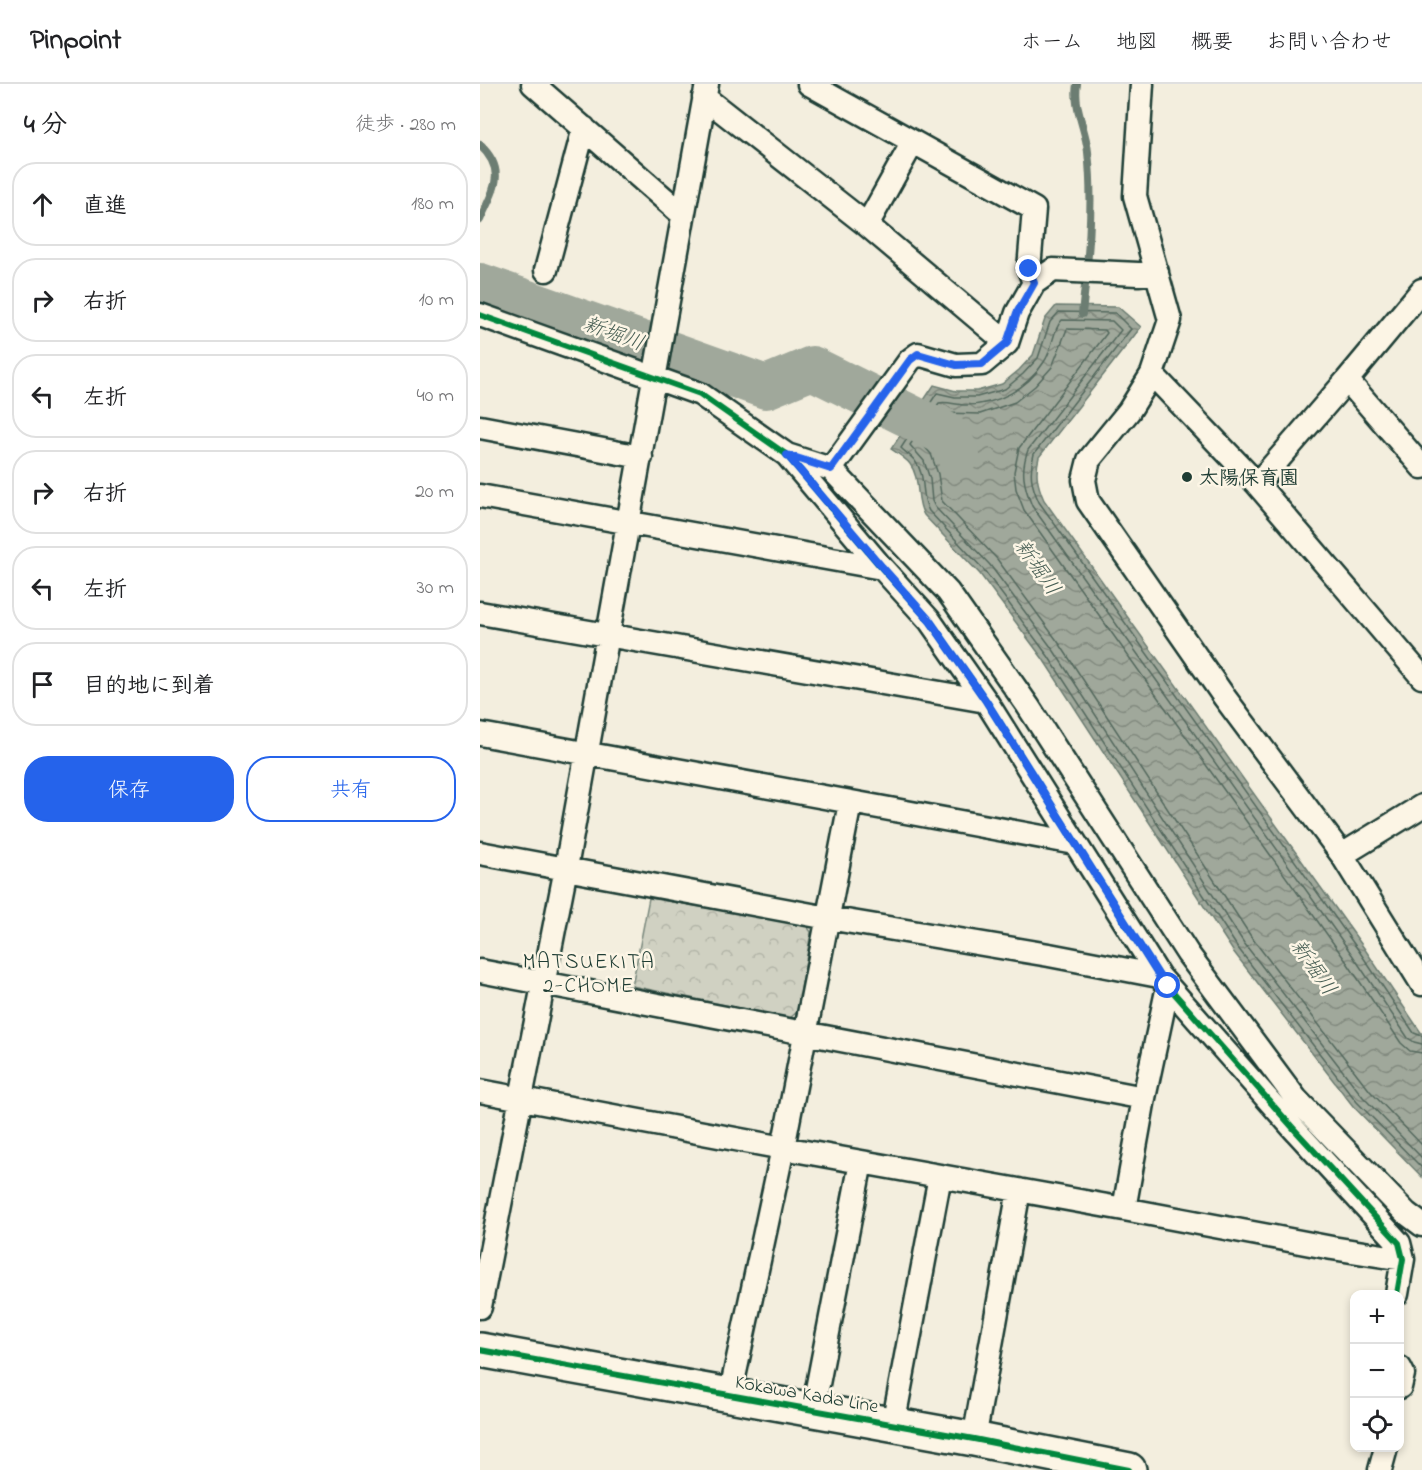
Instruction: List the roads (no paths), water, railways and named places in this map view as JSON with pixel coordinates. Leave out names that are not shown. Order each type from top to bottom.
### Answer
[{"type":"main road","name":"Kokawa Kada Line","points":[[480,1350],[974,1439],[1129,1470]]},
{"type":"street","points":[[533,84],[683,214]]},
{"type":"street","points":[[809,84],[1034,209],[1029,269],[1044,277],[1147,273]]},
{"type":"street","points":[[1142,84],[1135,196],[1147,273],[1170,320],[1152,374],[1130,411],[1089,460],[1084,480],[1088,501],[1225,698],[1342,855],[1422,984]]},
{"type":"street","points":[[480,1306],[545,982],[641,457],[705,90],[1007,343]]},
{"type":"street","points":[[546,270],[584,128]]},
{"type":"street","points":[[867,225],[913,142]]},
{"type":"street","points":[[835,463],[910,360],[918,354],[956,365],[982,364],[1007,343],[1017,313],[1044,277]]},
{"type":"street","points":[[1257,484],[1422,290]]},
{"type":"street","points":[[480,315],[656,372],[700,394],[787,455],[930,621],[986,701],[1164,981],[1294,1129],[1399,1243],[1403,1259],[1398,1290]]},
{"type":"street","points":[[1152,374],[1257,484],[1422,677]]},
{"type":"street","points":[[1347,380],[1422,467]]},
{"type":"street","points":[[480,427],[641,457]]},
{"type":"street","points":[[787,455],[835,463],[948,592],[1028,706],[1188,954],[1296,1099],[1406,1213],[1422,1225]]},
{"type":"street","points":[[480,496],[628,524],[882,567]]},
{"type":"street","points":[[480,614],[986,701]]},
{"type":"street","points":[[480,734],[1075,843]]},
{"type":"street","points":[[730,1396],[783,1148],[850,803]]},
{"type":"street","points":[[1342,855],[1422,806]]},
{"type":"street","points":[[480,853],[828,918],[1049,955],[1164,981]]},
{"type":"street","points":[[480,970],[1144,1098]]},
{"type":"street","points":[[1124,1209],[1164,981]]},
{"type":"street","points":[[480,1091],[1332,1248],[1403,1259]]},
{"type":"street","points":[[813,1410],[861,1162]]},
{"type":"street","points":[[894,1425],[940,1176]]},
{"type":"street","points":[[974,1439],[1019,1190]]},
{"type":"street","points":[[1380,1470],[1385,1452]]},
{"type":"water","points":[[1056,306],[1118,307],[1141,327],[1039,457],[1037,478],[1044,500],[1364,948],[1422,1034],[1422,1177],[1353,1106],[1233,951],[1043,659],[980,574],[924,515],[910,464],[891,449],[934,385],[956,391],[977,391],[1002,384],[1019,370],[1033,355],[1045,319]]},
{"type":"waterway","points":[[1077,84],[1078,110],[1087,143],[1090,172],[1088,253],[1082,314]]},
{"type":"waterway","points":[[480,145],[489,155],[496,173],[493,190],[480,220]]},
{"type":"waterway","name":"新堀川","points":[[480,285],[766,387],[812,368],[946,434],[958,454]]},
{"type":"place","name":"太陽保育園","points":[[1187,477]]},
{"type":"district","name":"MATSUEKITA 2-CHOME","points":[[589,973]]}]
